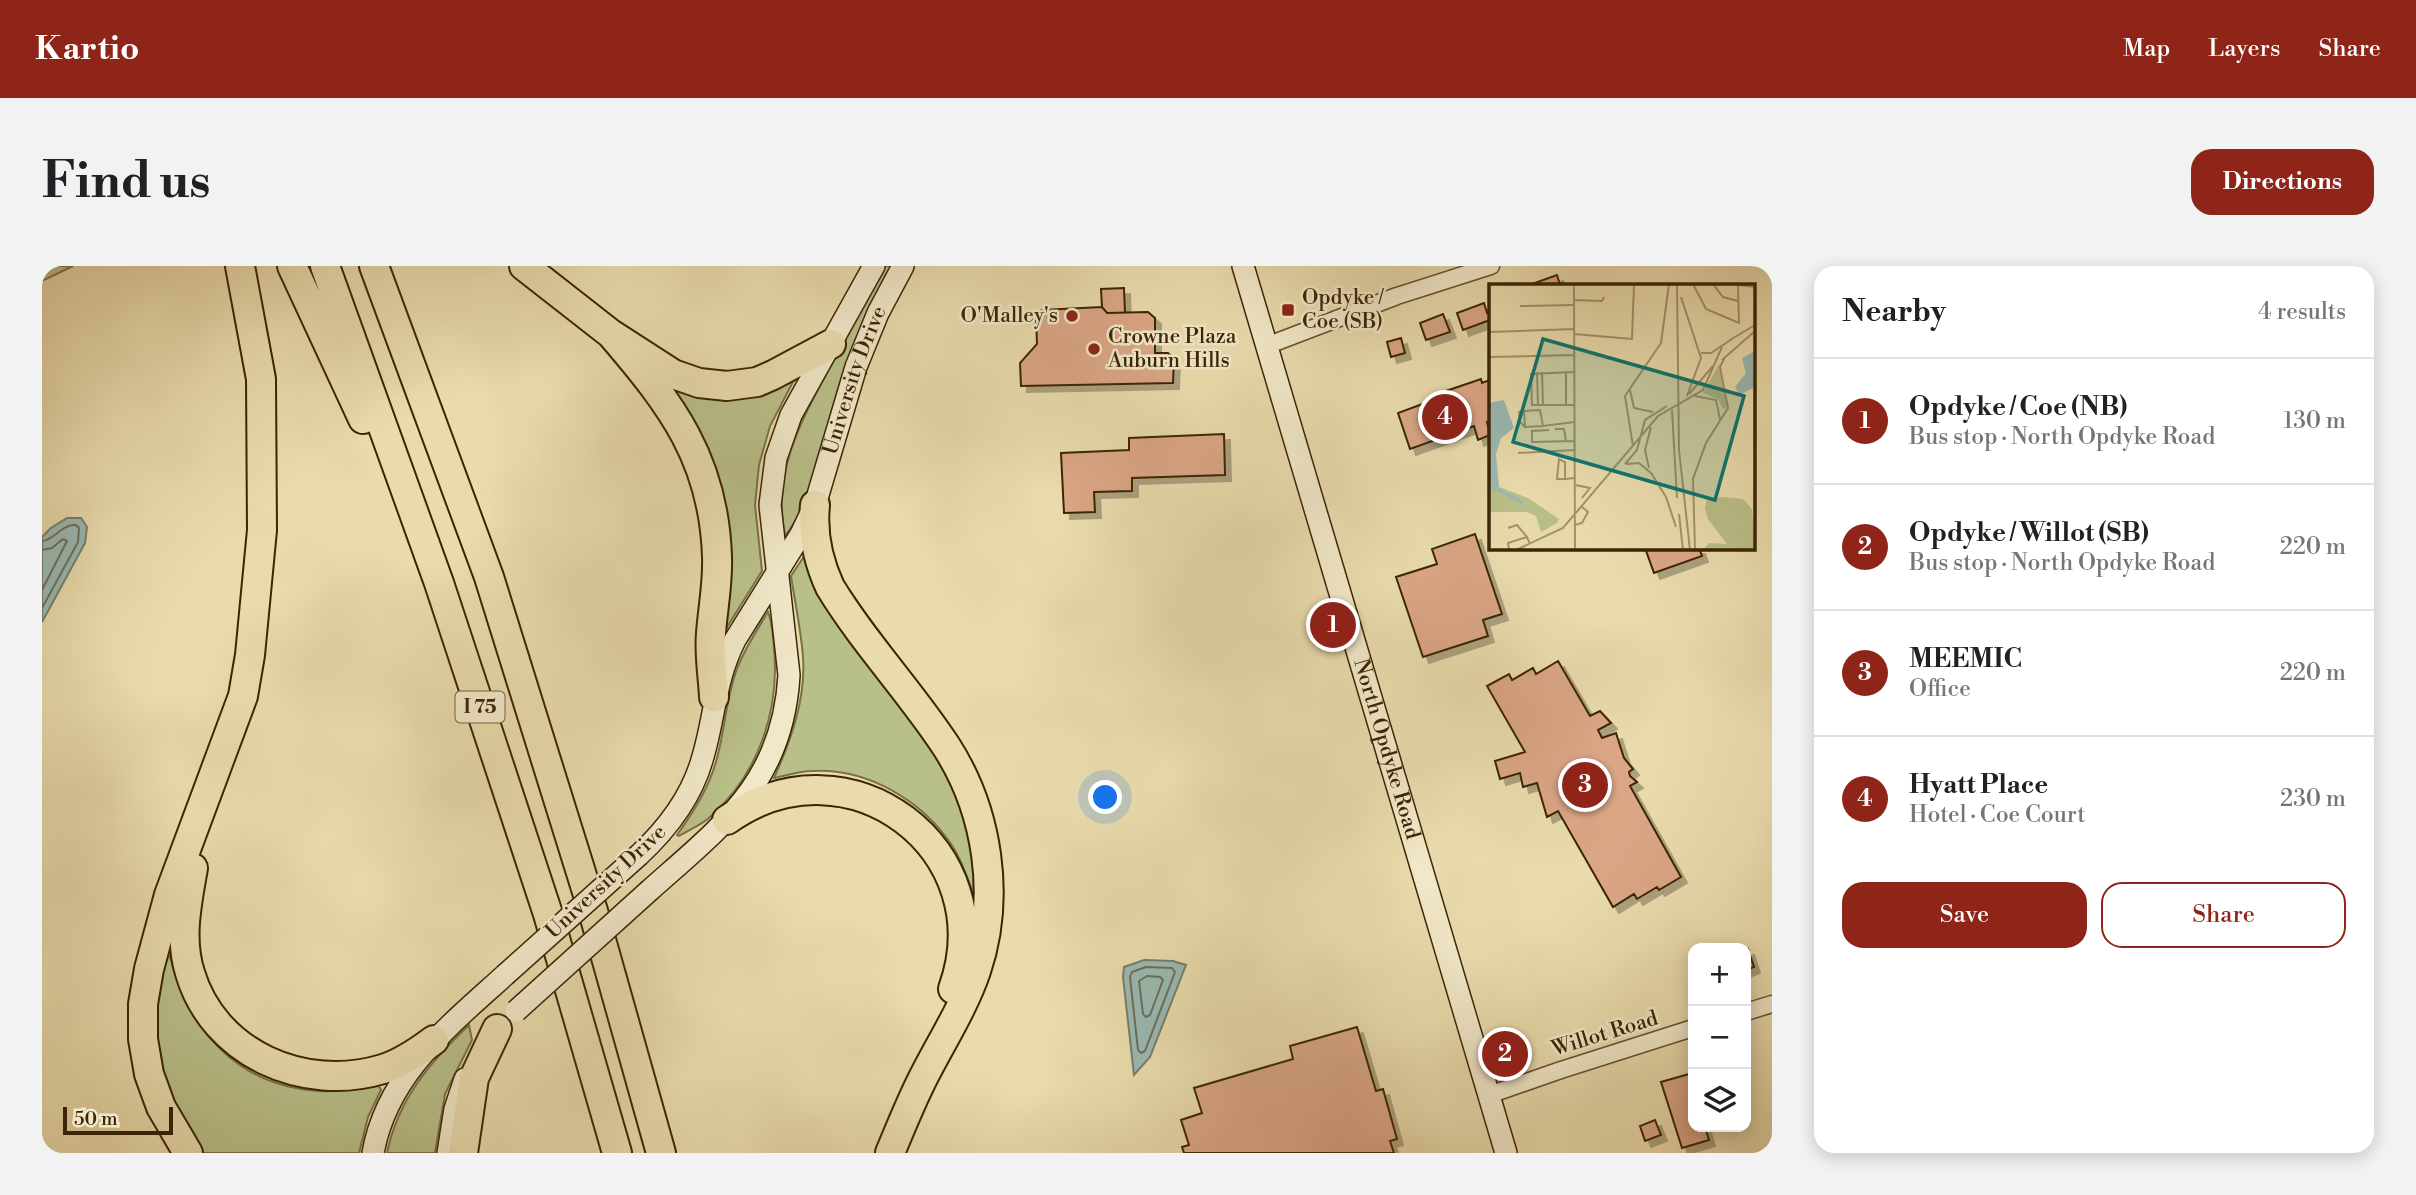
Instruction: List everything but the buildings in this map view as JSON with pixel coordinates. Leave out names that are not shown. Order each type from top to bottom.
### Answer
[{"type":"highway","points":[[188,1153],[169,1122],[152,1082],[143,1039],[143,1004],[149,969],[169,895],[243,696],[250,655],[262,530],[261,379],[240,266]]},
{"type":"highway","points":[[292,266],[439,583]]},
{"type":"highway","name":"I 75","points":[[325,266],[439,583],[548,914],[617,1153]]},
{"type":"highway","name":"I 75","points":[[373,266],[489,577],[593,911],[661,1153]]},
{"type":"highway","points":[[524,266],[611,334],[673,374],[699,383],[741,385],[773,376],[831,344]]},
{"type":"highway","points":[[611,334],[655,385],[672,410],[692,447],[704,480],[713,520],[717,558],[711,634],[715,697]]},
{"type":"highway","points":[[815,505],[814,536],[820,564],[830,587],[946,747],[971,796],[982,831],[989,901],[981,954],[964,1001],[921,1081]]},
{"type":"highway","points":[[727,820],[773,795],[809,789],[858,795],[889,809],[915,829],[928,842],[946,871],[961,916],[961,947],[956,980],[921,1081],[890,1153]]},
{"type":"highway","points":[[202,810],[184,919],[184,937],[189,971],[195,987],[207,1010],[222,1029],[248,1052],[263,1060],[295,1072],[330,1076],[347,1076],[383,1069],[408,1058],[434,1040]]},
{"type":"highway","points":[[463,1153],[474,1078],[507,1020]]},
{"type":"main road","name":"University Drive","points":[[448,1153],[460,1091],[476,1058],[507,1020],[727,820],[756,784],[770,759],[788,694],[788,655],[770,505],[776,458],[791,415],[874,266]]},
{"type":"main road","name":"University Drive","points":[[373,1153],[393,1096],[407,1072],[434,1040],[639,855],[672,819],[695,779],[707,743],[720,676],[735,640],[801,534],[815,505],[859,358],[878,313],[903,266]]},
{"type":"main road","name":"North Opdyke Road","points":[[1243,266],[1506,1153]]},
{"type":"street","points":[[1266,346],[1397,296],[1491,266]]},
{"type":"street","points":[[1751,1010],[1772,1004]]},
{"type":"street","name":"Willot Road","points":[[1489,1095],[1688,1030]]},
{"type":"green space","points":[[42,266],[73,266],[42,281]]},
{"type":"green space","points":[[885,266],[892,266],[862,326],[843,374],[818,466],[804,504],[785,536],[782,491],[791,449],[818,389]]},
{"type":"green space","points":[[795,378],[770,426],[759,465],[755,505],[762,571],[724,632],[725,600],[669,388]]},
{"type":"green space","points":[[807,552],[945,760],[972,824],[977,902],[960,860],[941,830],[910,802],[892,791],[853,775],[833,772],[807,771],[774,778],[800,704],[802,647],[791,576]]},
{"type":"green space","points":[[768,612],[773,634],[775,672],[769,718],[762,740],[753,762],[727,800],[707,820],[679,836],[677,835],[701,798],[714,768],[737,669],[747,646]]},
{"type":"green space","points":[[164,955],[170,957],[179,984],[205,1031],[222,1050],[242,1066],[264,1079],[291,1087],[343,1091],[379,1086],[381,1090],[368,1117],[359,1153],[202,1153],[175,1107],[157,1056],[154,1020]]},
{"type":"green space","points":[[469,1025],[472,1040],[445,1094],[435,1153],[387,1153],[399,1115],[418,1082]]},
{"type":"water","points":[[67,518],[81,518],[87,527],[85,543],[42,622],[42,537]]},
{"type":"water","points":[[1144,960],[1173,961],[1186,965],[1150,1057],[1134,1075],[1123,977],[1124,967]]},
{"type":"place","name":"Opdyke / Coe (SB)","points":[[1288,310]]},
{"type":"place","name":"O'Malley's","points":[[1072,316]]},
{"type":"place","name":"Crowne Plaza Auburn Hills","points":[[1094,349]]},
{"type":"place","name":"Hyatt Place","points":[[1445,417]]},
{"type":"place","name":"Opdyke / Coe (NB)","points":[[1333,625]]},
{"type":"place","name":"MEEMIC","points":[[1585,785]]},
{"type":"place","name":"Opdyke / Willot (SB)","points":[[1505,1054]]}]
